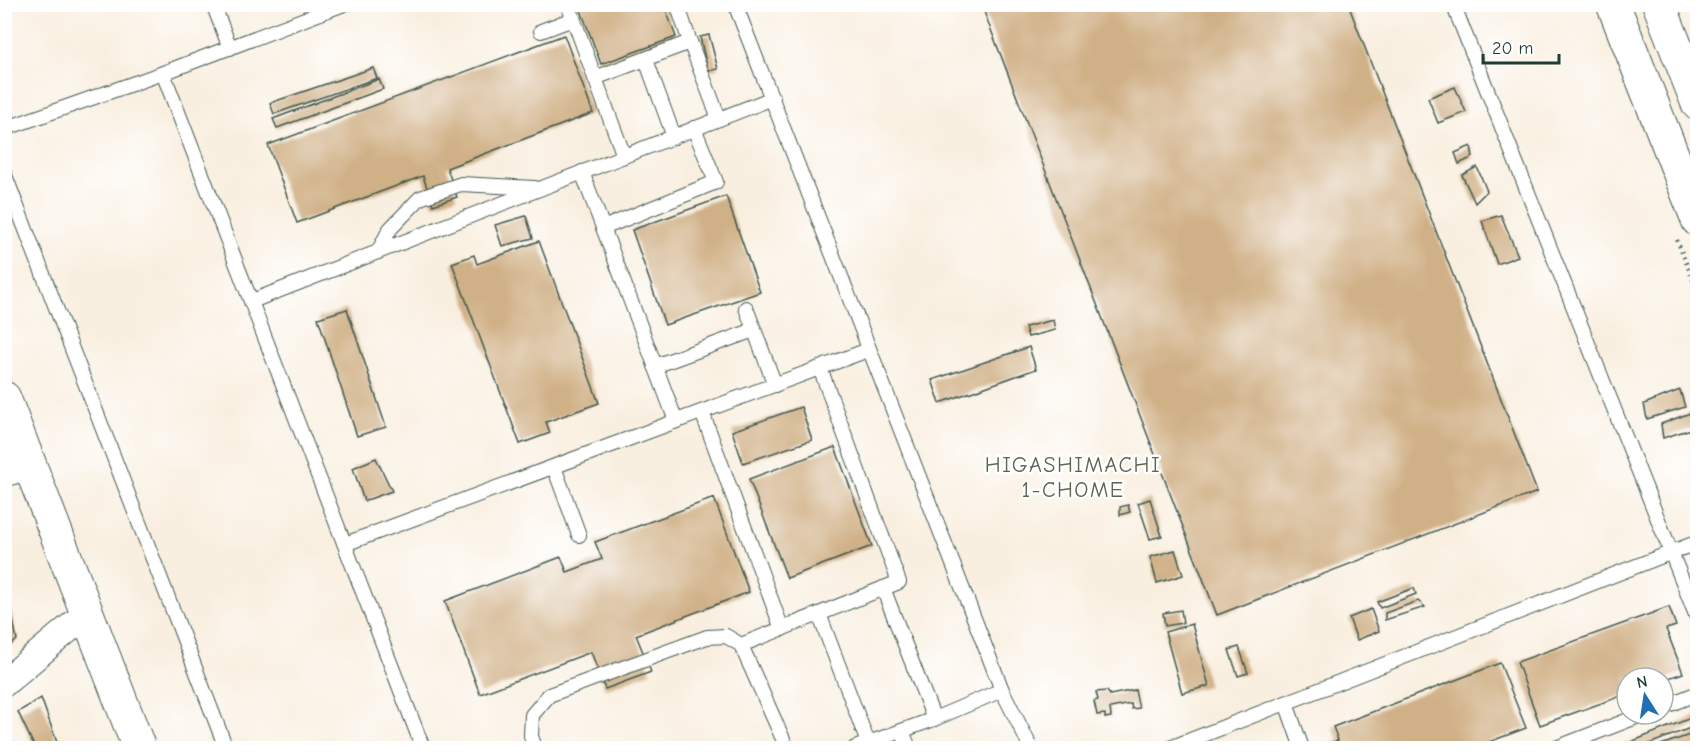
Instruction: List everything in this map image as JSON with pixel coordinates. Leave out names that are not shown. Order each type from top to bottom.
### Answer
[{"type":"street","points":[[1613,4],[1698,220]]},
{"type":"street","points":[[1659,4],[1698,104]]},
{"type":"street","points":[[4,398],[18,469],[86,614],[139,748]]},
{"type":"street","points":[[4,683],[86,614]]},
{"type":"lane","points":[[213,4],[230,48]]},
{"type":"lane","points":[[4,129],[163,73],[344,4]]},
{"type":"lane","points":[[568,4],[624,156]]},
{"type":"lane","points":[[677,4],[719,119]]},
{"type":"lane","points":[[735,4],[1002,690],[1031,748]]},
{"type":"lane","points":[[1453,4],[1698,620]]},
{"type":"lane","points":[[541,31],[573,19]]},
{"type":"lane","points":[[595,78],[690,42]]},
{"type":"lane","points":[[646,60],[674,137]]},
{"type":"lane","points":[[163,73],[423,748]]},
{"type":"lane","points":[[252,301],[773,98]]},
{"type":"lane","points":[[603,228],[716,182],[694,128]]},
{"type":"lane","points":[[582,172],[676,421]]},
{"type":"lane","points":[[4,173],[226,748]]},
{"type":"lane","points":[[378,252],[390,229],[420,198],[461,184],[540,188]]},
{"type":"lane","points":[[746,308],[775,385]]},
{"type":"lane","points":[[655,366],[754,330]]},
{"type":"lane","points":[[345,544],[868,350]]},
{"type":"lane","points":[[741,645],[899,582],[819,368]]},
{"type":"lane","points":[[702,412],[782,629]]},
{"type":"lane","points":[[554,467],[579,535]]},
{"type":"lane","points":[[1170,748],[1698,542]]},
{"type":"lane","points":[[883,588],[934,719]]},
{"type":"lane","points":[[819,614],[862,746],[1002,690]]},
{"type":"lane","points":[[535,748],[531,735],[532,715],[549,695],[707,637],[726,636],[741,645],[787,748]]},
{"type":"lane","points":[[1675,702],[1698,693]]},
{"type":"lane","points":[[1286,703],[1302,748]]},
{"type":"lane","points":[[1556,748],[1615,725]]},
{"type":"lane","points":[[902,731],[909,748]]},
{"type":"building","points":[[981,4],[1348,4],[1537,492],[1217,615]]},
{"type":"building","points":[[579,5],[664,5],[676,37],[601,64]]},
{"type":"building","points":[[564,35],[593,113],[447,168],[457,197],[433,205],[423,176],[297,223],[268,145]]},
{"type":"building","points":[[709,35],[718,69],[708,71],[700,37]]},
{"type":"building","points":[[373,68],[377,78],[274,114],[270,103]]},
{"type":"building","points":[[379,79],[383,89],[277,128],[273,119]]},
{"type":"building","points":[[1455,87],[1466,112],[1438,123],[1428,98]]},
{"type":"building","points":[[1471,146],[1473,157],[1459,164],[1455,153]]},
{"type":"building","points":[[1477,167],[1487,191],[1475,203],[1462,175]]},
{"type":"building","points":[[726,196],[760,292],[665,325],[632,230]]},
{"type":"building","points":[[1501,215],[1518,256],[1497,264],[1482,221]]},
{"type":"building","points":[[526,216],[533,238],[502,246],[495,225]]},
{"type":"building","points":[[539,241],[599,403],[546,422],[550,433],[520,444],[452,263],[474,255],[477,264]]},
{"type":"building","points":[[347,309],[386,427],[357,436],[318,318]]},
{"type":"building","points":[[1053,320],[1055,330],[1028,337],[1025,327]]},
{"type":"building","points":[[1029,347],[1036,369],[940,403],[932,380]]},
{"type":"building","points":[[1680,390],[1685,407],[1647,419],[1644,404]]},
{"type":"building","points":[[801,407],[812,440],[743,463],[732,431]]},
{"type":"building","points":[[1690,413],[1694,428],[1663,438],[1661,424]]},
{"type":"building","points":[[835,447],[872,546],[787,578],[749,479]]},
{"type":"building","points":[[376,458],[392,491],[364,501],[353,468]]},
{"type":"building","points":[[714,498],[749,592],[636,635],[651,672],[605,689],[591,652],[480,694],[445,601],[561,557],[567,572],[602,559],[595,542]]},
{"type":"building","points":[[1150,499],[1162,536],[1150,539],[1138,503]]},
{"type":"building","points":[[1128,505],[1130,512],[1120,515],[1120,507]]},
{"type":"building","points":[[1175,550],[1183,575],[1157,583],[1150,557]]},
{"type":"building","points":[[1414,588],[1416,594],[1380,608],[1377,602]]},
{"type":"building","points":[[4,601],[10,605],[17,640],[4,650]]},
{"type":"building","points":[[1418,601],[1425,607],[1385,620],[1385,613]]},
{"type":"building","points":[[1669,607],[1676,626],[1666,629],[1683,673],[1675,676],[1675,666],[1615,666],[1615,698],[1540,725],[1517,662]]},
{"type":"building","points":[[1371,609],[1379,631],[1357,640],[1349,618]]},
{"type":"building","points":[[1181,610],[1183,623],[1165,626],[1163,613]]},
{"type":"building","points":[[1192,624],[1209,686],[1182,693],[1165,632]]},
{"type":"building","points":[[1239,647],[1248,673],[1238,676],[1229,650]]},
{"type":"building","points":[[1500,663],[1526,728],[1473,748],[1333,748],[1331,743],[1338,740],[1333,727]]},
{"type":"building","points":[[1135,690],[1139,708],[1132,709],[1131,704],[1110,708],[1111,717],[1105,718],[1105,714],[1097,715],[1094,701],[1098,700],[1096,692],[1107,691],[1110,695]]},
{"type":"building","points":[[41,698],[59,748],[35,748],[18,712]]},
{"type":"building","points":[[1698,715],[1698,725],[1639,748],[1616,748],[1675,726]]},
{"type":"building","points":[[4,730],[16,748],[4,748]]},
{"type":"building","points":[[1698,732],[1698,748],[1659,748],[1658,746]]},
{"type":"district","name":"HIGASHIMACHI 1-CHOME","points":[[1073,478]]}]
